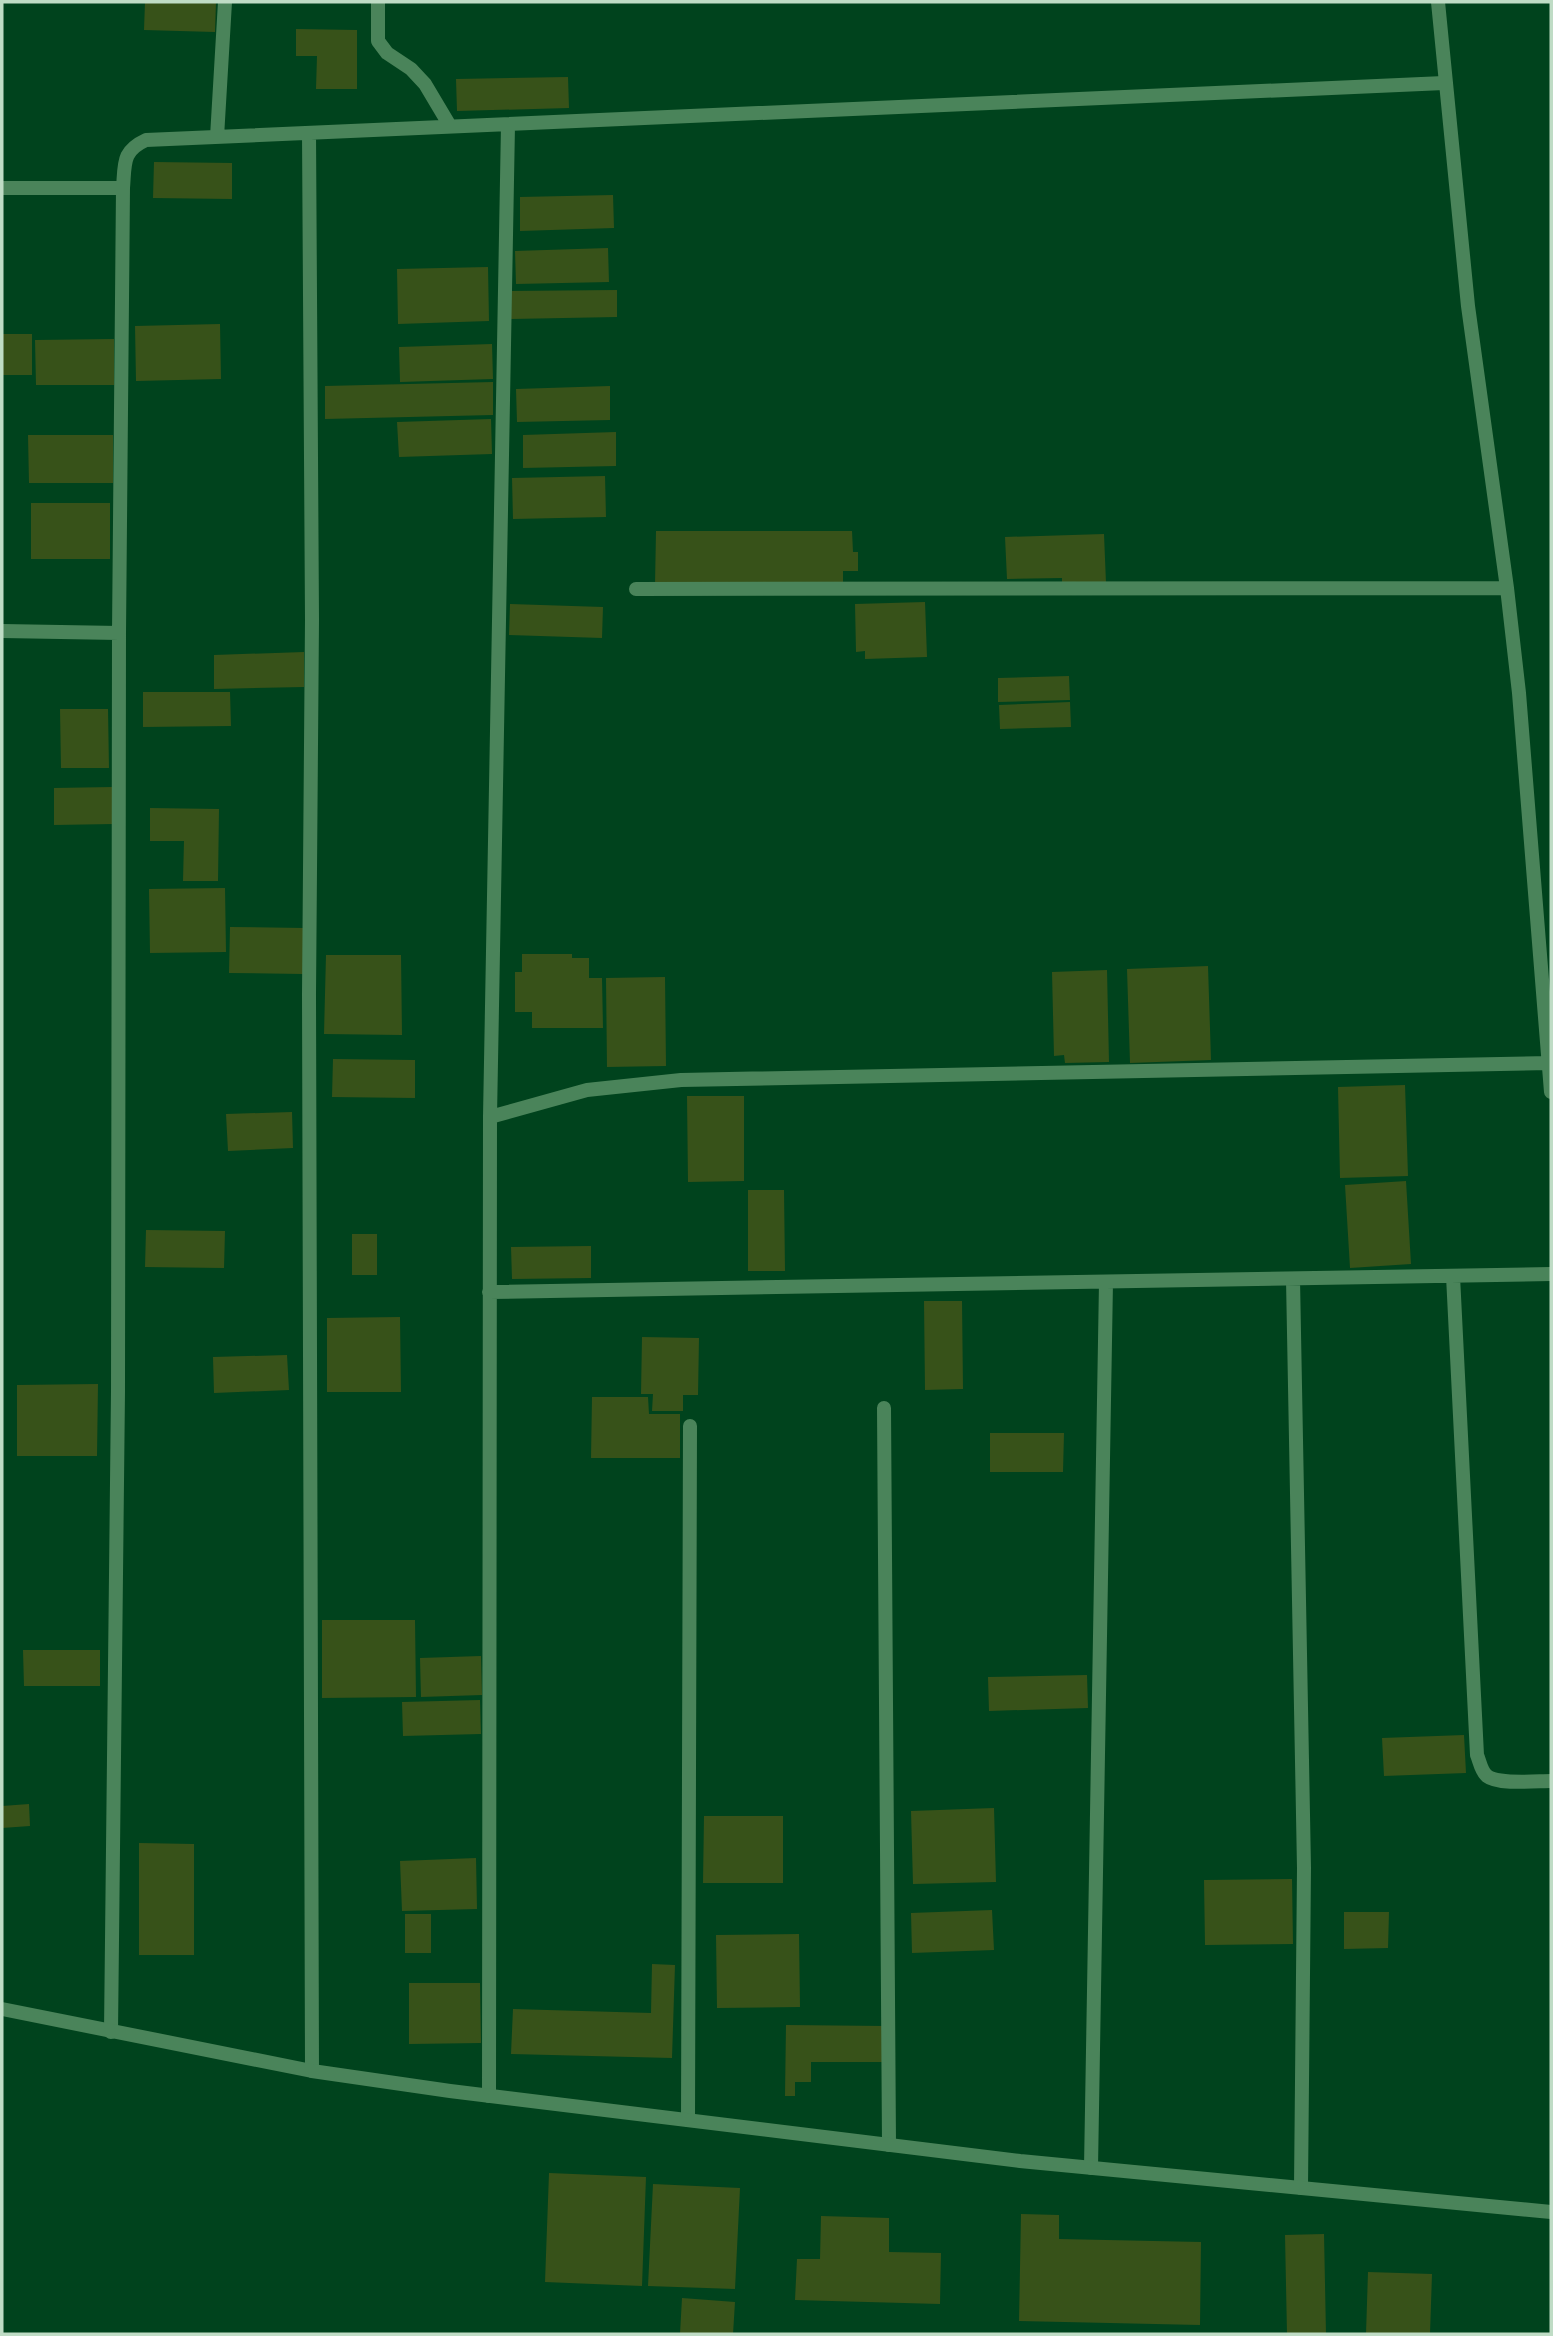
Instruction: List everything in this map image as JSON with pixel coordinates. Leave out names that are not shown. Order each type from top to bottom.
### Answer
[{"type":"street","points":[[217,137],[225,2]]},
{"type":"street","points":[[378,2],[377,41],[387,53],[411,69],[425,84],[450,126]]},
{"type":"street","points":[[1438,2],[1468,306],[1519,693],[1551,1092]]},
{"type":"street","points":[[111,2032],[118,1391],[122,188],[125,159],[132,146],[146,140],[309,132],[1444,83]]},
{"type":"street","points":[[489,2096],[490,1117],[508,125]]},
{"type":"street","points":[[309,132],[312,606],[309,995],[312,2071]]},
{"type":"street","points":[[2,188],[122,188]]},
{"type":"street","points":[[636,589],[1507,588]]},
{"type":"street","points":[[2,631],[119,633]]},
{"type":"street","points":[[490,1117],[587,1090],[681,1080],[1549,1063]]},
{"type":"street","points":[[489,1292],[1551,1274]]},
{"type":"street","points":[[1453,1276],[1478,1755],[1481,1769],[1489,1778],[1501,1781],[1551,1782]]},
{"type":"street","points":[[1293,1279],[1304,1868],[1301,2188]]},
{"type":"street","points":[[1091,2168],[1106,1282]]},
{"type":"street","points":[[884,1408],[889,2145]]},
{"type":"street","points":[[688,2120],[690,1426]]},
{"type":"street","points":[[2,2009],[312,2071],[489,2096],[1091,2168],[1551,2211]]},
{"type":"building","points":[[145,2],[216,2],[215,32],[144,30]]},
{"type":"building","points":[[296,29],[357,30],[357,89],[316,89],[317,56],[296,56]]},
{"type":"building","points":[[568,77],[569,108],[457,111],[456,79]]},
{"type":"building","points":[[154,162],[232,163],[232,199],[153,198]]},
{"type":"building","points":[[613,195],[614,228],[520,231],[520,197]]},
{"type":"building","points":[[608,248],[609,282],[516,284],[515,251]]},
{"type":"building","points":[[488,267],[489,321],[398,324],[397,269]]},
{"type":"building","points":[[617,290],[617,317],[511,319],[510,291]]},
{"type":"building","points":[[220,324],[221,379],[136,381],[135,326]]},
{"type":"building","points":[[2,334],[32,334],[32,375],[2,375]]},
{"type":"building","points":[[114,339],[114,385],[36,385],[35,340]]},
{"type":"building","points":[[492,344],[493,379],[400,382],[399,347]]},
{"type":"building","points":[[493,382],[493,415],[325,419],[325,386]]},
{"type":"building","points":[[610,386],[610,420],[517,422],[516,389]]},
{"type":"building","points":[[491,419],[492,454],[399,457],[397,422]]},
{"type":"building","points":[[616,432],[616,466],[523,468],[523,435]]},
{"type":"building","points":[[28,435],[113,435],[113,483],[29,483]]},
{"type":"building","points":[[605,476],[606,517],[513,519],[512,478]]},
{"type":"building","points":[[31,503],[110,503],[110,559],[31,559]]},
{"type":"building","points":[[656,531],[852,531],[853,552],[858,552],[858,571],[843,571],[843,585],[655,585]]},
{"type":"building","points":[[1104,534],[1106,583],[1062,585],[1062,578],[1007,579],[1005,537]]},
{"type":"building","points":[[925,602],[927,657],[865,659],[865,651],[856,652],[855,604]]},
{"type":"building","points":[[510,604],[603,607],[602,638],[509,635]]},
{"type":"building","points":[[304,652],[304,687],[214,689],[214,655]]},
{"type":"building","points":[[1069,676],[1070,700],[998,702],[998,678]]},
{"type":"building","points":[[143,692],[230,692],[231,726],[143,727]]},
{"type":"building","points":[[1070,702],[1071,727],[1000,729],[999,705]]},
{"type":"building","points":[[60,709],[108,709],[109,768],[61,768]]},
{"type":"building","points":[[113,787],[114,824],[54,825],[54,788]]},
{"type":"building","points":[[150,808],[219,809],[218,881],[183,881],[184,841],[150,841]]},
{"type":"building","points":[[225,888],[226,952],[150,953],[149,889]]},
{"type":"building","points":[[230,927],[304,928],[303,974],[229,973]]},
{"type":"building","points":[[522,954],[572,954],[572,958],[589,958],[589,978],[602,978],[603,1028],[532,1028],[532,1012],[515,1012],[515,972],[522,972]]},
{"type":"building","points":[[326,955],[401,955],[402,1035],[324,1034]]},
{"type":"building","points":[[1208,966],[1211,1060],[1130,1063],[1127,969]]},
{"type":"building","points":[[1107,970],[1109,1062],[1065,1063],[1064,1055],[1054,1056],[1052,972]]},
{"type":"building","points":[[665,977],[666,1066],[607,1067],[606,978]]},
{"type":"building","points":[[333,1059],[415,1060],[415,1098],[332,1097]]},
{"type":"building","points":[[1405,1085],[1408,1176],[1340,1178],[1338,1087]]},
{"type":"building","points":[[687,1096],[744,1096],[744,1181],[688,1182]]},
{"type":"building","points":[[292,1112],[293,1148],[228,1151],[226,1114]]},
{"type":"building","points":[[1406,1181],[1411,1264],[1350,1268],[1345,1185]]},
{"type":"building","points":[[748,1190],[784,1190],[785,1271],[748,1271]]},
{"type":"building","points":[[146,1230],[225,1231],[224,1268],[145,1267]]},
{"type":"building","points":[[352,1234],[377,1234],[377,1275],[352,1275]]},
{"type":"building","points":[[591,1246],[591,1278],[512,1279],[511,1247]]},
{"type":"building","points":[[924,1301],[962,1301],[963,1389],[925,1390]]},
{"type":"building","points":[[400,1317],[401,1392],[327,1392],[327,1318]]},
{"type":"building","points":[[642,1337],[699,1338],[698,1395],[683,1395],[683,1411],[652,1411],[653,1394],[641,1394]]},
{"type":"building","points":[[287,1355],[289,1390],[214,1393],[213,1357]]},
{"type":"building","points":[[98,1384],[97,1456],[17,1456],[17,1385]]},
{"type":"building","points":[[592,1397],[648,1397],[649,1414],[680,1414],[680,1458],[591,1458]]},
{"type":"building","points":[[990,1433],[1064,1433],[1063,1472],[990,1472]]},
{"type":"building","points":[[322,1620],[415,1620],[416,1697],[322,1698]]},
{"type":"building","points":[[23,1650],[100,1650],[100,1686],[24,1686]]},
{"type":"building","points":[[481,1656],[482,1695],[421,1697],[420,1658]]},
{"type":"building","points":[[1087,1675],[1088,1708],[989,1711],[988,1677]]},
{"type":"building","points":[[480,1700],[481,1734],[403,1736],[402,1702]]},
{"type":"building","points":[[1464,1735],[1466,1773],[1384,1776],[1382,1738]]},
{"type":"building","points":[[29,1804],[30,1826],[2,1828],[2,1806]]},
{"type":"building","points":[[994,1808],[996,1882],[913,1884],[911,1811]]},
{"type":"building","points":[[704,1816],[783,1816],[783,1883],[703,1883]]},
{"type":"building","points":[[139,1843],[194,1844],[194,1955],[139,1955]]},
{"type":"building","points":[[476,1858],[477,1909],[402,1911],[400,1861]]},
{"type":"building","points":[[1292,1879],[1293,1944],[1205,1945],[1204,1880]]},
{"type":"building","points":[[992,1910],[994,1950],[912,1953],[911,1913]]},
{"type":"building","points":[[1344,1912],[1389,1912],[1388,1948],[1344,1949]]},
{"type":"building","points":[[405,1914],[431,1914],[431,1953],[405,1953]]},
{"type":"building","points":[[799,1934],[800,2007],[717,2008],[716,1935]]},
{"type":"building","points":[[652,1964],[675,1965],[672,2058],[511,2054],[513,2009],[651,2013]]},
{"type":"building","points":[[409,1983],[480,1983],[481,2043],[409,2044]]},
{"type":"building","points":[[786,2025],[885,2026],[885,2062],[811,2062],[811,2082],[795,2082],[795,2096],[785,2096]]},
{"type":"building","points":[[549,2173],[646,2177],[642,2286],[545,2282]]},
{"type":"building","points":[[653,2184],[740,2188],[735,2289],[648,2286]]},
{"type":"building","points":[[1021,2214],[1059,2215],[1059,2239],[1201,2242],[1200,2325],[1019,2321]]},
{"type":"building","points":[[821,2216],[889,2218],[889,2252],[941,2253],[940,2304],[795,2300],[797,2259],[820,2259]]},
{"type":"building","points":[[1324,2234],[1326,2334],[1287,2334],[1285,2235]]},
{"type":"building","points":[[1368,2272],[1432,2274],[1430,2334],[1366,2334]]},
{"type":"building","points":[[682,2298],[735,2302],[733,2334],[680,2334]]}]
